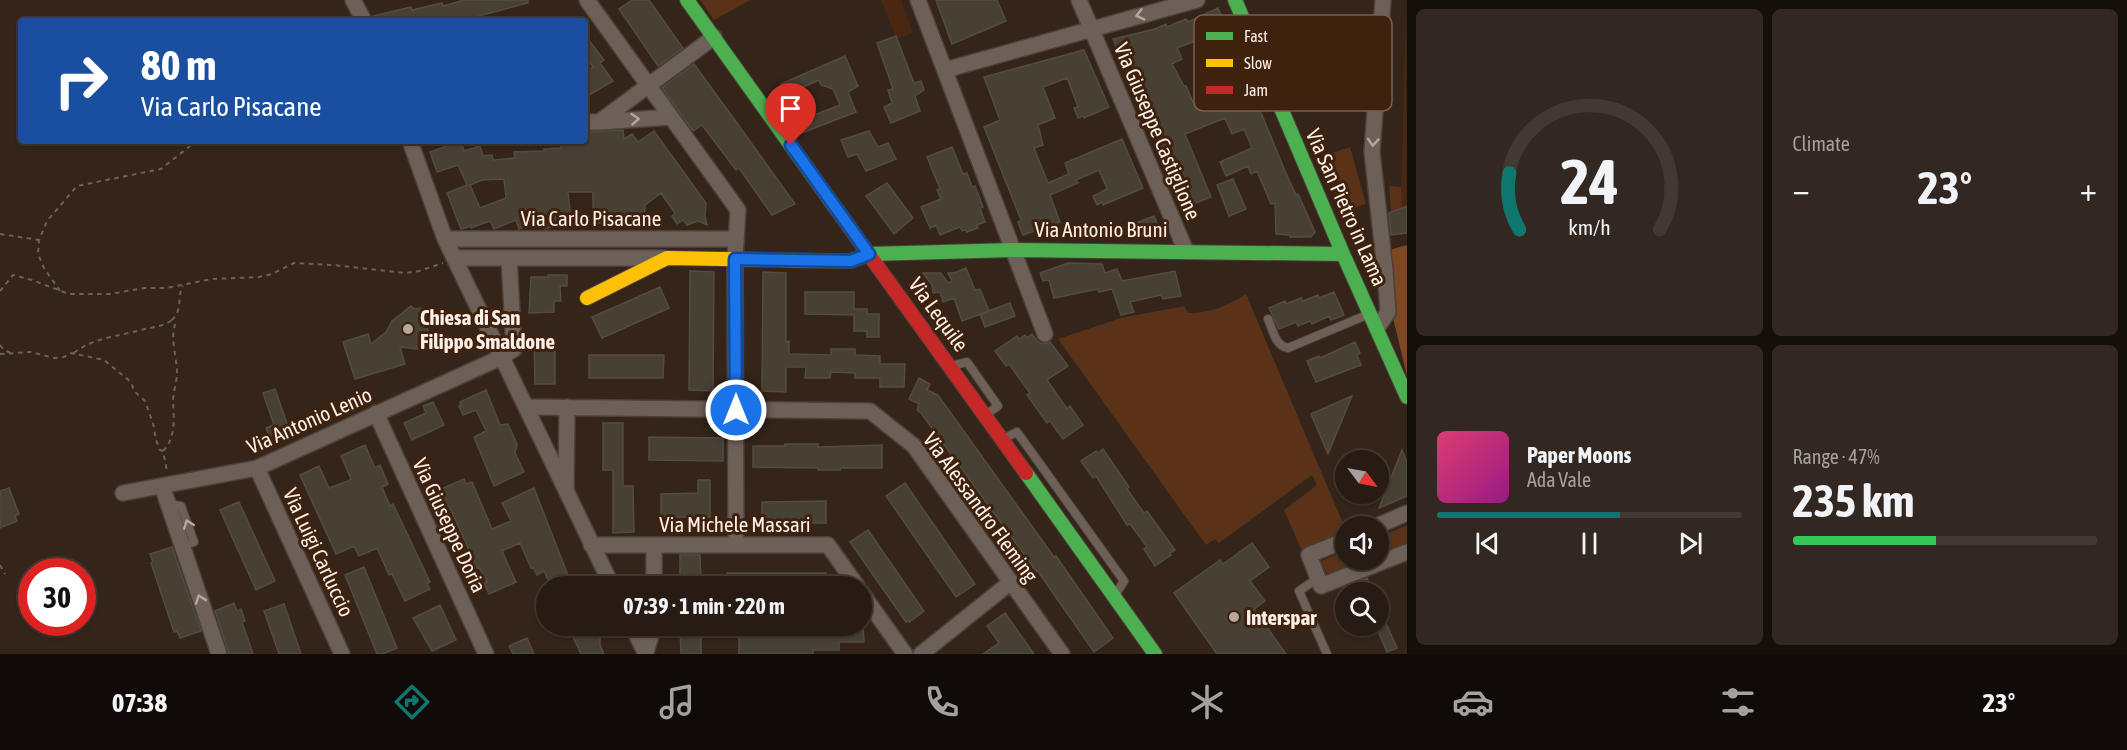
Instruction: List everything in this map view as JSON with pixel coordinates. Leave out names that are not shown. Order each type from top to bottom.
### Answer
[{"type":"main road","name":"Via Lequile","points":[[687,0],[1155,654]]},
{"type":"main road","name":"Via San Pietro in Lama","points":[[1235,0],[1241,15]]},
{"type":"main road","name":"Via San Pietro in Lama","points":[[1282,111],[1407,397]]},
{"type":"main road","name":"Via Antonio Bruni","points":[[1014,250],[1343,254]]},
{"type":"main road","name":"Via Carlo Pisacane","points":[[587,298],[667,258],[851,261],[869,254],[1014,250]]},
{"type":"street","points":[[353,0],[362,18]]},
{"type":"street","points":[[587,0],[738,210],[735,259],[736,545]]},
{"type":"street","name":"Via Antonio Bruni","points":[[918,0],[1014,250]]},
{"type":"street","name":"Via Giuseppe Castiglione","points":[[1079,0],[1186,251]]},
{"type":"street","points":[[945,70],[1197,0]]},
{"type":"street","points":[[1382,15],[1383,0]]},
{"type":"street","points":[[592,122],[714,37]]},
{"type":"street","points":[[1375,111],[1372,152],[1388,312],[1377,328]]},
{"type":"street","points":[[592,122],[671,117]]},
{"type":"street","points":[[411,144],[445,239],[607,576]]},
{"type":"street","name":"Via Carlo Pisacane","points":[[445,239],[736,239]]},
{"type":"street","points":[[1014,250],[1045,334]]},
{"type":"street","name":"Via Carlo Pisacane","points":[[454,258],[667,258]]},
{"type":"street","points":[[502,357],[514,349],[509,258]]},
{"type":"street","name":"Via Antonio Lenio","points":[[123,493],[257,468],[502,357]]},
{"type":"street","name":"Via Alessandro Fleming","points":[[526,407],[870,411],[914,446],[1062,654]]},
{"type":"street","points":[[566,492],[567,407]]},
{"type":"street","name":"Via Giuseppe Doria","points":[[376,413],[486,654]]},
{"type":"street","name":"Via Luigi Carluccio","points":[[257,468],[342,654]]},
{"type":"street","points":[[166,486],[168,504],[219,654]]},
{"type":"street","points":[[1389,521],[1407,513]]},
{"type":"street","points":[[1335,544],[1309,555],[1321,586],[1407,552]]},
{"type":"street","name":"Via Michele Massari","points":[[591,545],[828,545],[850,576]]},
{"type":"street","points":[[654,545],[654,576]]},
{"type":"street","points":[[921,654],[1011,582]]},
{"type":"street","points":[[872,608],[905,654]]},
{"type":"street","points":[[637,636],[646,653]]},
{"type":"street","points":[[646,653],[651,636]]},
{"type":"lane","points":[[1268,319],[1280,346],[1288,348],[1370,313]]},
{"type":"lane","points":[[1318,578],[1299,591],[1327,654]]},
{"type":"path","points":[[60,291],[44,268],[38,254],[39,240],[47,222],[77,186],[161,169],[194,144]]},
{"type":"path","points":[[0,234],[39,240]]},
{"type":"path","points":[[0,291],[8,279],[15,275],[69,294],[110,294],[145,288],[166,288],[212,279],[260,277],[294,263],[364,267],[405,273],[435,267],[454,258]]},
{"type":"path","points":[[0,354],[31,352],[54,358],[74,353],[99,339],[159,327],[172,320],[180,310],[180,294],[183,285]]},
{"type":"path","points":[[166,486],[163,451],[171,438],[177,373],[173,332],[175,325],[172,320]]},
{"type":"path","points":[[0,345],[11,353]]},
{"type":"path","points":[[74,353],[104,360],[131,382],[135,391],[145,401],[158,445],[163,451]]},
{"type":"path","points":[[0,565],[5,574]]},
{"type":"shaded area","points":[[700,0],[750,0],[714,20]]},
{"type":"shaded area","points":[[881,0],[901,0],[913,33],[897,39]]},
{"type":"shaded area","points":[[1406,0],[1407,206],[1402,208],[1401,202]]},
{"type":"shaded area","points":[[1350,147],[1366,204],[1340,212],[1323,156]]},
{"type":"shaded area","points":[[1389,186],[1401,187],[1402,208],[1391,213]]},
{"type":"shaded area","points":[[1407,245],[1407,376],[1393,318],[1389,250]]},
{"type":"shaded area","points":[[1246,294],[1340,516],[1335,516],[1335,539],[1302,551],[1284,510],[1317,485],[1312,475],[1219,543],[1215,539],[1206,545],[1058,339],[1121,318],[1184,306],[1188,313],[1196,313],[1232,302]]},
{"type":"shaded area","points":[[1407,525],[1407,543],[1389,551],[1389,533]]},
{"type":"shaded area","points":[[1335,555],[1335,570],[1343,570],[1328,576],[1321,561]]},
{"type":"building","points":[[464,0],[528,0],[528,3],[471,18],[373,18],[373,16],[411,7],[412,10],[442,3],[443,6]]},
{"type":"building","points":[[632,0],[649,0],[683,48],[658,66],[619,9]]},
{"type":"building","points":[[936,0],[997,0],[1006,21],[952,44]]},
{"type":"building","points":[[1218,8],[1221,15],[1203,15]]},
{"type":"building","points":[[1186,19],[1188,22],[1194,19],[1194,42],[1177,48],[1182,59],[1172,64],[1186,86],[1194,105],[1194,111],[1260,111],[1285,171],[1315,232],[1311,237],[1276,234],[1275,203],[1271,204],[1257,171],[1251,174],[1248,166],[1226,176],[1220,162],[1252,148],[1244,129],[1232,134],[1225,118],[1185,134],[1211,197],[1183,208],[1113,39],[1155,29],[1166,24],[1167,27]]},
{"type":"building","points":[[896,36],[914,83],[921,81],[924,90],[915,96],[920,111],[891,123],[884,107],[892,103],[888,90],[893,89],[877,43]]},
{"type":"building","points":[[588,39],[604,60],[600,63],[613,81],[589,95],[588,71],[593,67],[588,60]]},
{"type":"building","points":[[1084,50],[1109,107],[1084,118],[1083,116],[1078,118],[1074,108],[1078,107],[1067,78],[1043,87],[1055,118],[1038,125],[1043,145],[1034,148],[1048,183],[1069,174],[1065,163],[1122,139],[1143,188],[1103,205],[1102,202],[1097,205],[1093,196],[1107,189],[1099,170],[1076,180],[1078,183],[1050,195],[1060,222],[1023,235],[1018,222],[1021,220],[984,127],[1000,120],[984,77]]},
{"type":"building","points":[[845,56],[858,86],[848,92],[856,112],[799,134],[791,124],[840,105],[833,89],[821,85],[819,80],[785,95],[781,84]]},
{"type":"building","points":[[694,64],[795,204],[772,215],[739,168],[736,170],[702,125],[693,131],[662,88]]},
{"type":"building","points":[[783,90],[787,101],[778,105],[771,95]]},
{"type":"building","points":[[623,130],[624,139],[632,134],[638,142],[654,131],[706,203],[707,225],[698,221],[687,225],[683,220],[677,224],[672,216],[675,213],[661,193],[645,205],[644,221],[639,221],[639,224],[593,223],[593,192],[568,192],[571,219],[545,229],[541,220],[519,229],[516,220],[494,229],[490,221],[461,229],[447,193],[467,185],[458,165],[437,172],[430,152],[453,144],[462,144],[464,151],[480,146],[483,156],[492,155],[493,160],[515,158],[514,152],[561,148],[561,144],[588,144],[588,132]],"holes":[[[504,179],[506,198],[480,208],[470,185],[482,180]]]},
{"type":"building","points":[[869,131],[878,147],[888,143],[896,159],[866,171],[857,154],[848,157],[841,140]]},
{"type":"building","points":[[952,147],[963,174],[967,173],[972,187],[975,186],[983,207],[980,208],[985,222],[977,225],[978,228],[967,232],[962,231],[960,227],[940,235],[936,225],[930,228],[921,207],[941,199],[937,190],[940,188],[927,157]]},
{"type":"building","points":[[1233,179],[1246,209],[1229,216],[1217,185]]},
{"type":"building","points":[[887,183],[913,218],[894,234],[866,196]]},
{"type":"building","points":[[1407,206],[1407,233],[1391,235],[1389,213]]},
{"type":"building","points":[[1154,216],[1161,233],[1151,238],[1127,237],[1123,228]]},
{"type":"building","points":[[1068,263],[1102,264],[1105,273],[1117,269],[1122,281],[1175,271],[1181,296],[1163,299],[1161,295],[1130,302],[1134,312],[1121,315],[1112,289],[1099,292],[1098,289],[1054,298],[1049,280],[1043,281],[1040,273]]},
{"type":"building","points":[[966,268],[975,290],[980,289],[989,311],[962,321],[954,298],[943,302],[940,292],[933,293],[932,285],[923,273],[941,273],[948,283],[952,281],[948,273]]},
{"type":"building","points":[[690,271],[714,272],[713,391],[689,390]]},
{"type":"building","points":[[763,272],[786,273],[786,342],[789,341],[789,354],[831,355],[831,349],[855,349],[855,355],[880,356],[880,364],[905,364],[904,387],[880,387],[880,378],[855,378],[855,373],[831,372],[830,378],[805,378],[806,367],[786,367],[786,392],[762,391]]},
{"type":"building","points":[[548,275],[567,275],[567,286],[560,286],[561,301],[554,301],[554,312],[529,313],[531,277],[548,277]]},
{"type":"building","points":[[660,287],[669,308],[602,338],[592,317]]},
{"type":"building","points":[[805,292],[854,292],[854,309],[867,309],[867,314],[879,314],[879,337],[867,337],[867,331],[854,331],[854,315],[805,314]]},
{"type":"building","points":[[1334,292],[1344,315],[1331,320],[1329,316],[1312,324],[1310,321],[1298,326],[1296,322],[1279,329],[1269,308],[1285,301],[1286,304],[1301,298],[1303,301]]},
{"type":"building","points":[[1010,303],[1015,316],[985,327],[980,314]]},
{"type":"building","points":[[411,306],[415,309],[421,308],[431,339],[430,347],[426,350],[400,347],[405,364],[355,379],[343,342],[368,334],[371,344],[386,332],[392,321]]},
{"type":"building","points":[[1032,334],[1038,342],[1044,344],[1050,342],[1068,366],[1047,380],[1067,409],[1070,406],[1083,425],[1063,439],[1050,421],[1047,423],[1027,395],[1030,393],[1009,364],[1006,366],[995,351],[1017,336],[1019,339],[1025,335],[1027,338]]},
{"type":"building","points":[[555,337],[555,384],[535,384],[534,338]]},
{"type":"building","points":[[1355,342],[1360,353],[1357,355],[1361,365],[1316,382],[1307,361],[1319,356],[1320,358]]},
{"type":"building","points":[[589,355],[664,355],[663,378],[589,378]]},
{"type":"building","points":[[919,378],[930,384],[927,390],[938,395],[1113,638],[1094,652],[1037,570],[917,410],[919,404],[909,399]]},
{"type":"building","points":[[275,389],[290,432],[270,439],[266,428],[274,425],[263,393]]},
{"type":"building","points":[[486,390],[500,425],[508,424],[517,444],[515,453],[524,472],[494,486],[474,437],[486,431],[476,410],[463,415],[459,406],[461,406],[460,402]]},
{"type":"building","points":[[1352,396],[1328,454],[1311,414]]},
{"type":"building","points":[[433,402],[444,425],[412,440],[404,423],[426,413],[423,406]]},
{"type":"building","points":[[603,423],[623,423],[623,486],[633,486],[634,532],[613,533],[613,470],[603,470]]},
{"type":"building","points":[[649,437],[723,438],[723,461],[649,460]]},
{"type":"building","points":[[785,444],[818,444],[818,447],[882,445],[882,468],[818,470],[818,468],[753,467],[753,446],[785,446]]},
{"type":"building","points":[[365,445],[375,468],[380,465],[388,484],[382,487],[390,506],[393,504],[430,582],[427,584],[430,589],[405,601],[392,574],[389,575],[377,548],[359,556],[354,546],[336,554],[300,475],[319,466],[329,488],[348,481],[351,479],[341,456]]},
{"type":"building","points":[[1103,449],[1144,513],[1147,511],[1175,550],[1155,566],[1144,549],[1147,547],[1130,524],[1127,525],[1096,476],[1093,478],[1081,461]]},
{"type":"building","points":[[1402,450],[1407,462],[1407,496],[1389,504],[1389,483]]},
{"type":"building","points":[[464,479],[466,484],[472,482],[492,529],[511,521],[502,503],[534,488],[568,576],[546,576],[544,571],[537,575],[533,567],[531,568],[520,543],[502,551],[516,582],[489,594],[484,583],[487,582],[479,567],[477,568],[451,510],[439,509],[441,501],[439,490]]},
{"type":"building","points":[[698,480],[710,480],[710,517],[661,517],[661,494],[698,493]]},
{"type":"building","points":[[905,483],[975,584],[956,597],[886,496]]},
{"type":"building","points":[[9,488],[19,514],[15,516],[17,521],[0,528],[0,491]]},
{"type":"building","points":[[826,501],[826,523],[762,523],[762,502]]},
{"type":"building","points":[[239,502],[275,581],[256,590],[220,510]]},
{"type":"building","points":[[868,530],[924,611],[909,622],[908,620],[906,622],[850,542]]},
{"type":"building","points":[[1252,543],[1269,567],[1250,581],[1265,601],[1254,609],[1286,654],[1217,654],[1174,593],[1220,560],[1223,564]]},
{"type":"building","points":[[172,547],[201,631],[180,638],[177,631],[174,632],[150,554]]},
{"type":"building","points":[[680,555],[700,555],[701,576],[680,576]]},
{"type":"building","points":[[364,567],[397,648],[382,654],[377,654],[345,575]]},
{"type":"building","points":[[727,573],[826,573],[826,576],[727,576]]},
{"type":"building","points":[[1367,578],[1369,582],[1357,582]]},
{"type":"building","points":[[234,603],[237,611],[241,609],[245,621],[242,622],[253,654],[229,654],[215,611]]},
{"type":"building","points":[[284,604],[301,654],[279,654],[264,611]]},
{"type":"building","points":[[440,605],[456,640],[432,651],[413,618]]},
{"type":"building","points":[[1005,613],[1034,654],[983,654],[999,643],[987,626]]},
{"type":"building","points":[[1389,630],[1397,648],[1387,652],[1380,636],[1389,636]]},
{"type":"building","points":[[573,636],[598,636],[604,654],[581,654]]},
{"type":"building","points":[[680,636],[701,636],[701,654],[681,654]]},
{"type":"building","points":[[739,636],[864,636],[864,642],[839,642],[839,650],[813,650],[813,654],[739,654]]},
{"type":"building","points":[[527,638],[534,654],[513,654],[509,646]]},
{"type":"traffic: fast","points":[[687,0],[837,210]]},
{"type":"traffic: fast","points":[[1235,0],[1241,15]]},
{"type":"traffic: fast","points":[[1282,111],[1407,397]]},
{"type":"traffic: fast","points":[[835,261],[851,261],[869,254],[1014,250],[1343,254]]},
{"type":"traffic: fast","points":[[1026,473],[1155,654]]},
{"type":"traffic: slow","points":[[587,298],[667,258],[835,261]]},
{"type":"traffic: jam","points":[[837,210],[1026,473]]},
{"type":"place","name":"Chiesa di San Filippo Smaldone","points":[[408,329]]},
{"type":"place","name":"Interspar","points":[[1234,617]]},
{"type":"route","points":[[736,410],[735,259],[851,261],[869,254],[791,145]]}]
